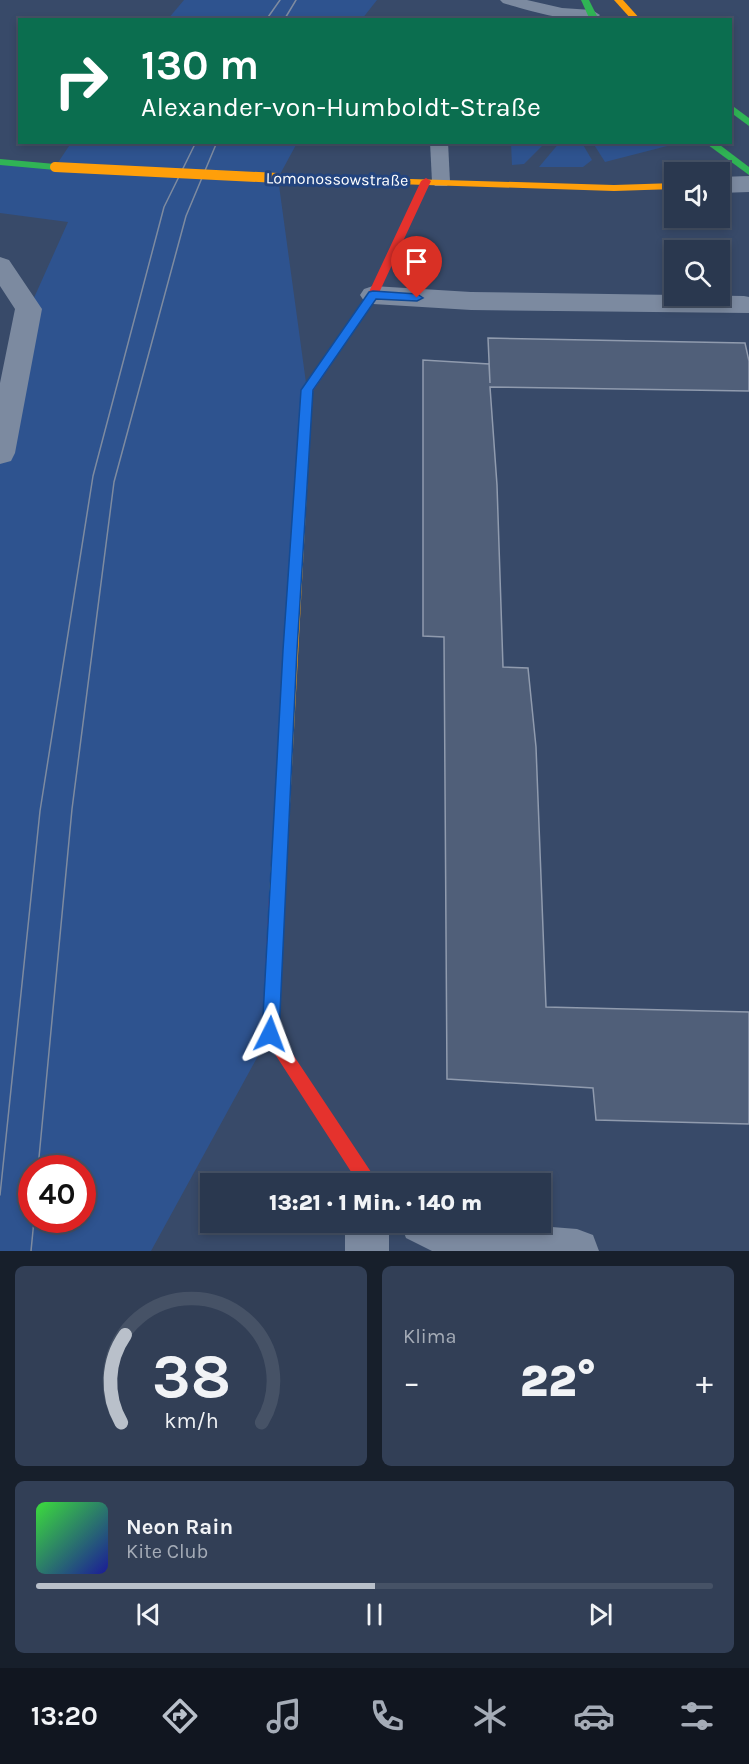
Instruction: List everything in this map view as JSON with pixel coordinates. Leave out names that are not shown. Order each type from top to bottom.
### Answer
[{"type":"street","points":[[585,0],[594,17]]},
{"type":"street","points":[[618,0],[635,18]]},
{"type":"street","points":[[732,109],[749,123]]},
{"type":"street","points":[[712,144],[749,172]]},
{"type":"street","name":"Lomonossowstraße","points":[[0,162],[55,167],[278,178],[614,188],[664,186]]},
{"type":"street","points":[[355,1173],[270,1034],[290,650],[307,390],[373,295],[433,182]]},
{"type":"street","points":[[730,185],[749,184]]},
{"type":"street","points":[[0,266],[29,309],[0,453]]},
{"type":"street","points":[[373,295],[471,301],[746,306]]},
{"type":"street","points":[[367,1233],[367,1251]]},
{"type":"street","points":[[443,1233],[463,1243],[577,1251]]},
{"type":"lane","points":[[508,0],[560,16],[594,17]]},
{"type":"lane","points":[[433,182],[439,144]]},
{"type":"shaded area","points":[[184,0],[377,0],[363,18],[169,18]]},
{"type":"shaded area","points":[[70,144],[296,144],[278,178],[307,390],[270,1034],[151,1251],[0,1251],[0,453],[29,309],[68,222],[0,213],[0,162],[55,167]]},
{"type":"shaded area","points":[[511,144],[544,144],[524,164],[512,165]]},
{"type":"shaded area","points":[[558,144],[583,144],[592,160],[583,167],[539,167]]},
{"type":"shaded area","points":[[594,144],[671,145],[605,162]]},
{"type":"building","points":[[488,338],[745,343],[749,361],[749,391],[490,387],[497,485],[503,667],[528,668],[536,747],[546,1007],[749,1012],[749,1124],[596,1120],[593,1088],[447,1079],[444,637],[423,636],[423,360],[489,364],[490,383]]},
{"type":"tram line","points":[[267,18],[280,0]]},
{"type":"tram line","points":[[285,18],[296,0]]},
{"type":"tram line","points":[[0,1195],[40,811],[93,476],[164,207],[195,144]]},
{"type":"tram line","points":[[39,1155],[72,809],[114,482],[186,216],[216,144]]},
{"type":"tram line","points":[[31,1251],[33,1233]]},
{"type":"traffic: fast","points":[[585,0],[594,18]]},
{"type":"traffic: fast","points":[[732,109],[749,123]]},
{"type":"traffic: fast","points":[[712,144],[749,172]]},
{"type":"traffic: fast","points":[[0,162],[55,167]]},
{"type":"traffic: slow","points":[[618,0],[635,18]]},
{"type":"traffic: slow","points":[[55,167],[278,178]]},
{"type":"traffic: slow","points":[[278,178],[614,188],[664,186]]},
{"type":"traffic: slow","points":[[277,897],[303,453]]},
{"type":"traffic: jam","points":[[303,453],[307,390],[373,295],[426,181]]},
{"type":"traffic: jam","points":[[277,897],[270,1034],[363,1173]]},
{"type":"route","points":[[270,1034],[290,650],[307,390],[373,295],[417,298]]}]
